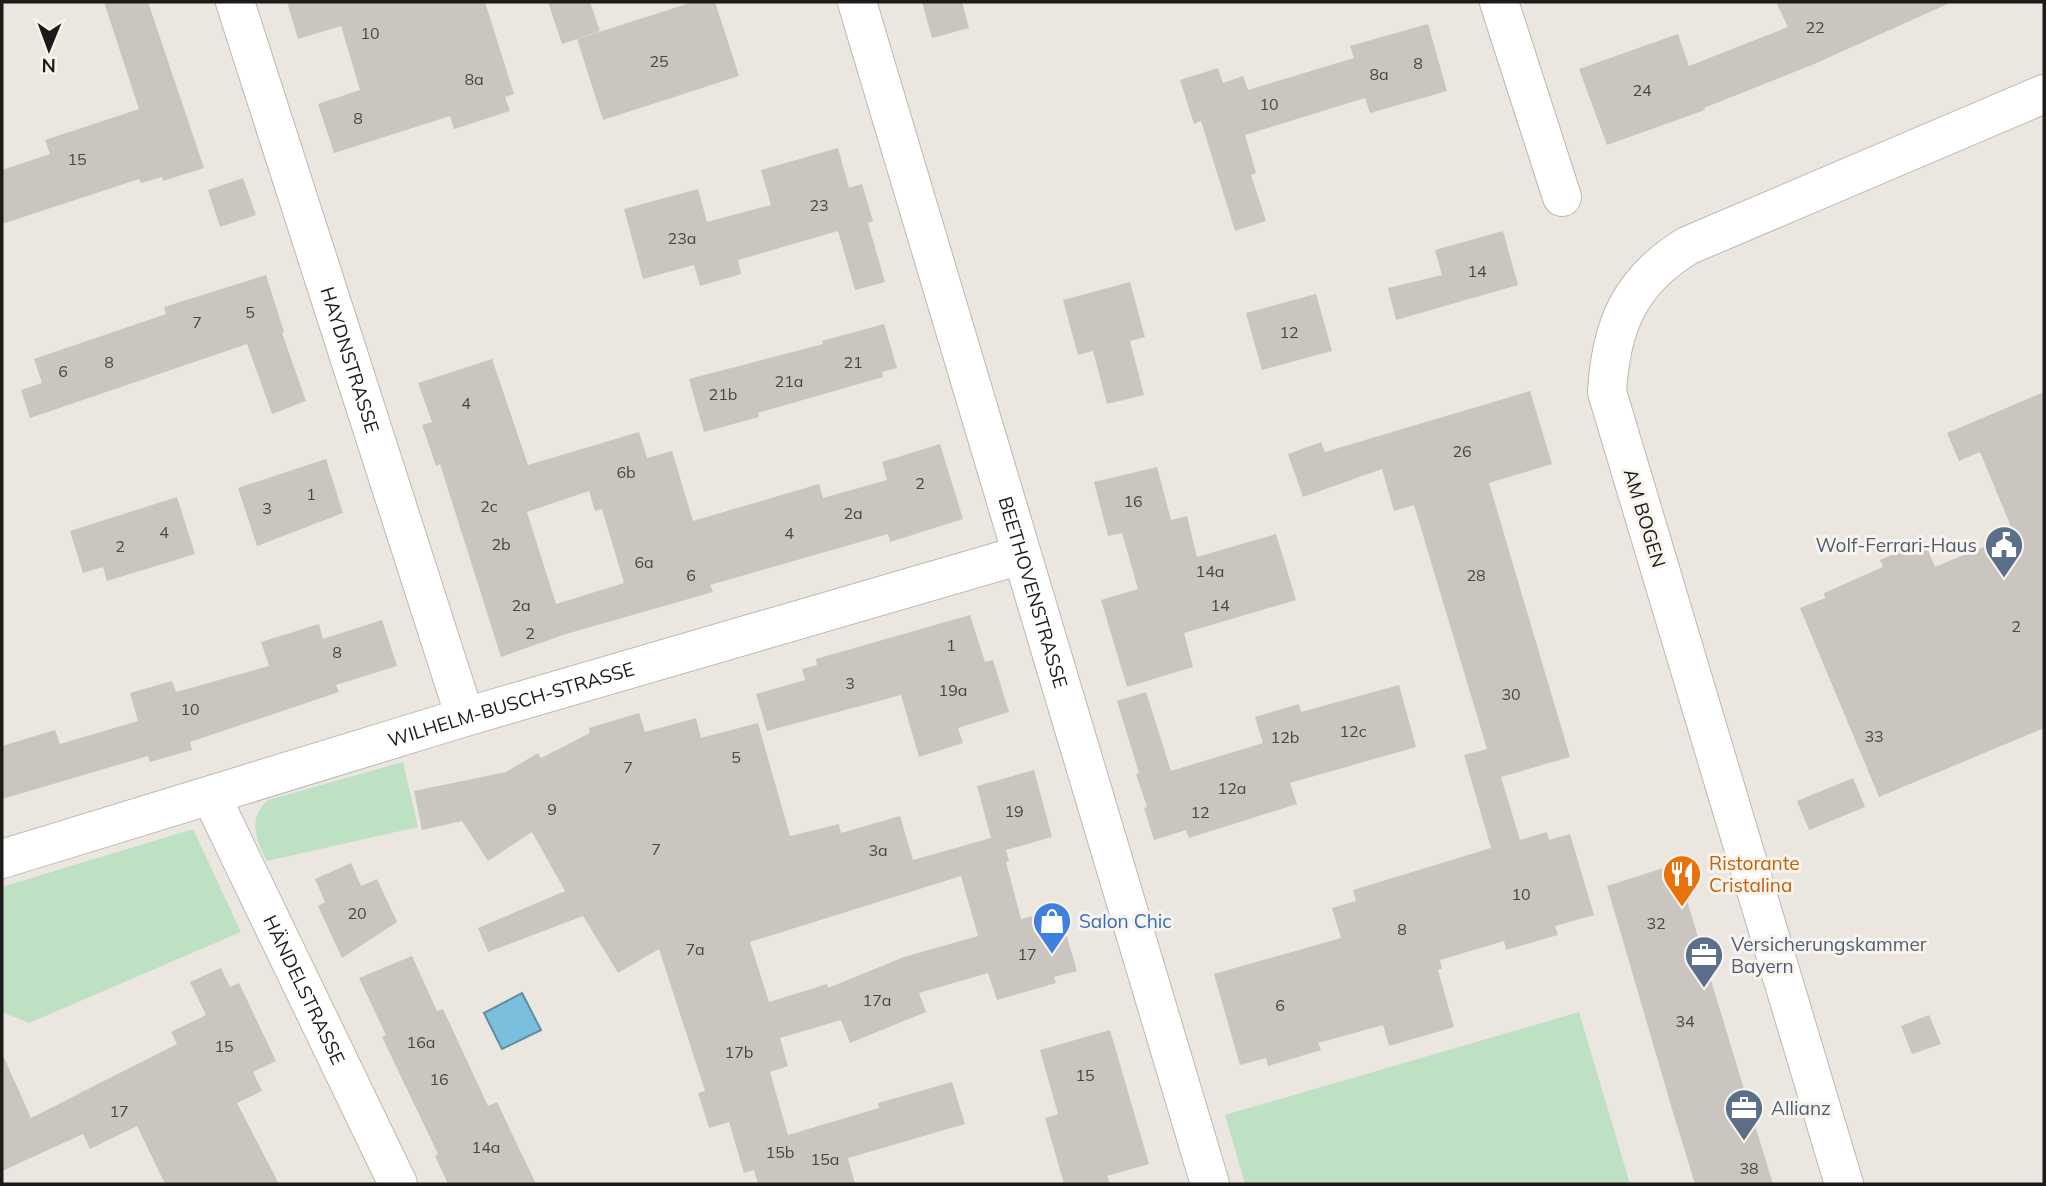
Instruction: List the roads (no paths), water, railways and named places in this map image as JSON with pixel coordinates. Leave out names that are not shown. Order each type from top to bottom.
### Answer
[{"type":"street","name":"HAYDNSTRASSE","points":[[235,2],[465,717]]},
{"type":"street","name":"BEETHOVENSTRASSE","points":[[857,2],[1210,1184]]},
{"type":"street","points":[[1499,2],[1562,197]]},
{"type":"street","name":"AM BOGEN","points":[[1844,1184],[1608,393],[1609,352],[1638,287],[1664,260],[1687,246],[2044,94]]},
{"type":"street","name":"WILHELM-BUSCH-STRASSE","points":[[2,859],[465,717],[1021,555]]},
{"type":"street","name":"HÄNDELSTRASSE","points":[[211,796],[398,1184]]},
{"type":"water","points":[[522,993],[541,1030],[502,1049],[484,1013]]},
{"type":"place","name":"Wolf-Ferrari-Haus","points":[[2004,579]]},
{"type":"place","name":"Ristorante Cristalina","points":[[1682,908]]},
{"type":"place","name":"Salon Chic","points":[[1052,955]]},
{"type":"place","name":"Versicherungskammer Bayern","points":[[1704,989]]},
{"type":"place","name":"Allianz","points":[[1744,1142]]}]
